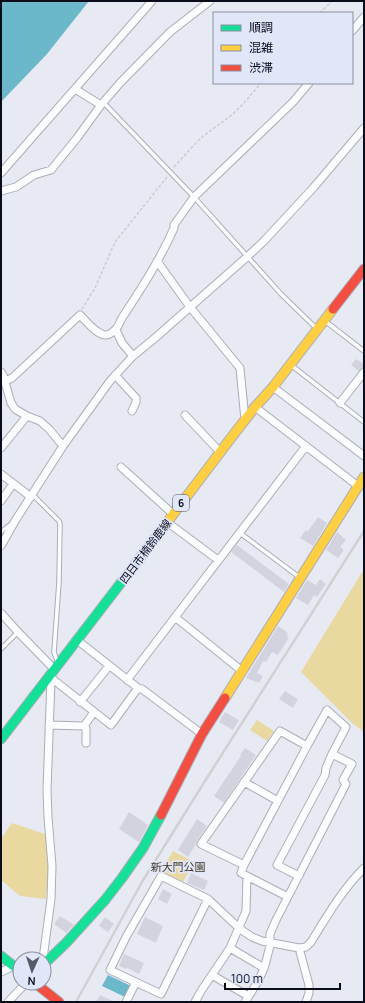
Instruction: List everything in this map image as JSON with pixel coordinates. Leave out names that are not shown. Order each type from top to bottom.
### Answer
[{"type":"main road","name":"四日市楠鈴鹿線","points":[[1,739],[53,673],[76,640],[220,452],[255,407],[273,387],[364,269]]},
{"type":"main road","points":[[52,956],[105,900],[143,848],[202,734],[364,477]]},
{"type":"main road","points":[[1,956],[12,965]]},
{"type":"main road","points":[[45,991],[59,1002]]},
{"type":"street","points":[[1,173],[152,1]]},
{"type":"street","points":[[1,191],[16,187],[34,175],[51,170],[120,83],[170,32],[210,1]]},
{"type":"street","points":[[353,31],[364,17]]},
{"type":"street","points":[[5,381],[12,378],[80,315],[97,332],[105,336],[116,330],[120,320],[136,298],[167,244],[174,225],[194,197],[293,102],[308,84]]},
{"type":"street","points":[[76,89],[102,104]]},
{"type":"street","points":[[1,546],[15,521],[63,446],[115,376],[132,356],[155,338],[264,241],[314,187],[364,128]]},
{"type":"street","points":[[157,261],[190,307],[240,368],[245,420]]},
{"type":"street","points":[[116,330],[122,343],[132,356]]},
{"type":"street","points":[[1,372],[4,374],[10,403],[27,416],[40,421],[49,429],[63,446]]},
{"type":"street","points":[[340,403],[364,372]]},
{"type":"street","points":[[115,376],[136,398],[132,411]]},
{"type":"street","points":[[273,387],[364,456]]},
{"type":"street","points":[[255,407],[358,486]]},
{"type":"street","points":[[185,415],[220,452]]},
{"type":"street","points":[[1,448],[27,416]]},
{"type":"street","points":[[127,680],[306,446]]},
{"type":"street","points":[[121,467],[170,518],[218,560]]},
{"type":"street","points":[[1,474],[13,484],[32,495]]},
{"type":"street","points":[[1,501],[13,484]]},
{"type":"street","points":[[1,613],[80,702],[111,725],[138,688]]},
{"type":"street","points":[[175,617],[242,671]]},
{"type":"street","points":[[76,640],[127,680],[202,734]]},
{"type":"street","points":[[80,702],[109,666]]},
{"type":"street","points":[[44,951],[51,899],[52,866],[47,790],[49,724],[53,673]]},
{"type":"street","points":[[288,897],[241,873],[327,710],[346,728],[332,754],[326,768],[325,775],[277,865],[299,876]]},
{"type":"street","points":[[84,726],[94,712]]},
{"type":"street","points":[[49,724],[84,726]]},
{"type":"street","points":[[84,726],[86,728],[86,743]]},
{"type":"street","points":[[244,865],[201,844],[280,731],[308,746]]},
{"type":"street","points":[[212,975],[247,999],[260,977],[264,968],[270,943],[270,934],[276,920],[346,784],[343,780],[352,764],[332,754]]},
{"type":"street","points":[[244,782],[278,801]]},
{"type":"street","points":[[208,899],[161,994],[110,970],[126,937],[162,876],[208,899],[239,928],[252,937],[270,943],[299,948],[306,947],[311,942],[338,899],[364,868]]},
{"type":"street","points":[[195,1002],[230,948],[239,928],[246,911],[247,876]]},
{"type":"street","points":[[230,948],[264,968]]},
{"type":"street","points":[[299,948],[309,984],[309,992],[306,1002]]},
{"type":"street","points":[[1,972],[12,970]]},
{"type":"street","points":[[126,1002],[136,982]]},
{"type":"street","points":[[8,1002],[18,991]]},
{"type":"lane","points":[[102,104],[194,197],[281,294],[318,329]]},
{"type":"lane","points":[[324,321],[364,351]]},
{"type":"lane","points":[[290,364],[364,422]]},
{"type":"lane","points":[[32,495],[59,521],[60,524],[53,673]]},
{"type":"lane","points":[[1,532],[15,521]]},
{"type":"lane","points":[[240,532],[300,578]]},
{"type":"lane","points":[[1,649],[18,632]]},
{"type":"path","points":[[321,12],[332,1]]},
{"type":"path","points":[[80,315],[95,288],[115,242],[170,172],[193,146],[202,137],[232,115],[260,84]]},
{"type":"green space","points":[[364,569],[364,732],[352,723],[301,672]]},
{"type":"green space","points":[[257,720],[274,731],[267,741],[250,730]]},
{"type":"green space","points":[[12,823],[48,835],[49,858],[46,899],[20,896],[1,880],[1,839]]},
{"type":"green space","name":"新大門公園","points":[[173,851],[194,862],[183,882],[162,871]]},
{"type":"water","points":[[1,1],[89,1],[47,54],[1,102]]},
{"type":"water","points":[[108,975],[131,986],[125,997],[102,986]]},
{"type":"building","points":[[356,359],[364,364],[364,367],[359,371],[351,365]]},
{"type":"building","points":[[318,517],[327,523],[313,546],[300,538],[306,530],[308,531]]},
{"type":"building","points":[[337,532],[346,540],[340,547],[344,550],[338,558],[326,550]]},
{"type":"building","points":[[237,545],[289,584],[284,592],[231,552]]},
{"type":"building","points":[[320,579],[326,584],[317,597],[314,595],[308,605],[296,598],[307,580],[316,585]]},
{"type":"building","points":[[278,626],[288,633],[287,636],[289,638],[278,655],[272,652],[266,662],[263,661],[257,673],[263,676],[259,683],[246,678]]},
{"type":"building","points":[[285,691],[298,699],[293,708],[279,699]]},
{"type":"building","points":[[225,712],[239,720],[233,730],[219,722]]},
{"type":"building","points":[[245,748],[256,755],[224,803],[214,796]]},
{"type":"building","points":[[129,812],[148,825],[139,842],[119,829]]},
{"type":"building","points":[[197,819],[207,826],[188,857],[178,850]]},
{"type":"building","points":[[191,873],[208,881],[204,890],[187,883]]},
{"type":"building","points":[[163,889],[172,894],[167,904],[158,899]]},
{"type":"building","points":[[60,916],[74,925],[66,933],[54,924]]},
{"type":"building","points":[[105,917],[114,924],[108,932],[99,926]]},
{"type":"building","points":[[145,917],[163,926],[156,943],[137,934]]},
{"type":"building","points":[[124,954],[144,963],[139,974],[119,966]]},
{"type":"building","points":[[100,995],[115,1002],[96,1002]]},
{"type":"railway","points":[[76,1002],[142,882],[364,531]]},
{"type":"traffic: fast","points":[[1,739],[140,558]]},
{"type":"traffic: fast","points":[[52,956],[105,900],[122,878],[143,848],[161,815]]},
{"type":"traffic: fast","points":[[1,956],[12,965]]},
{"type":"traffic: slow","points":[[140,558],[234,434],[273,387],[333,309]]},
{"type":"traffic: slow","points":[[225,698],[364,477]]},
{"type":"traffic: jam","points":[[333,309],[364,269]]},
{"type":"traffic: jam","points":[[161,815],[202,734],[225,698]]},
{"type":"traffic: jam","points":[[45,991],[59,1002]]}]
